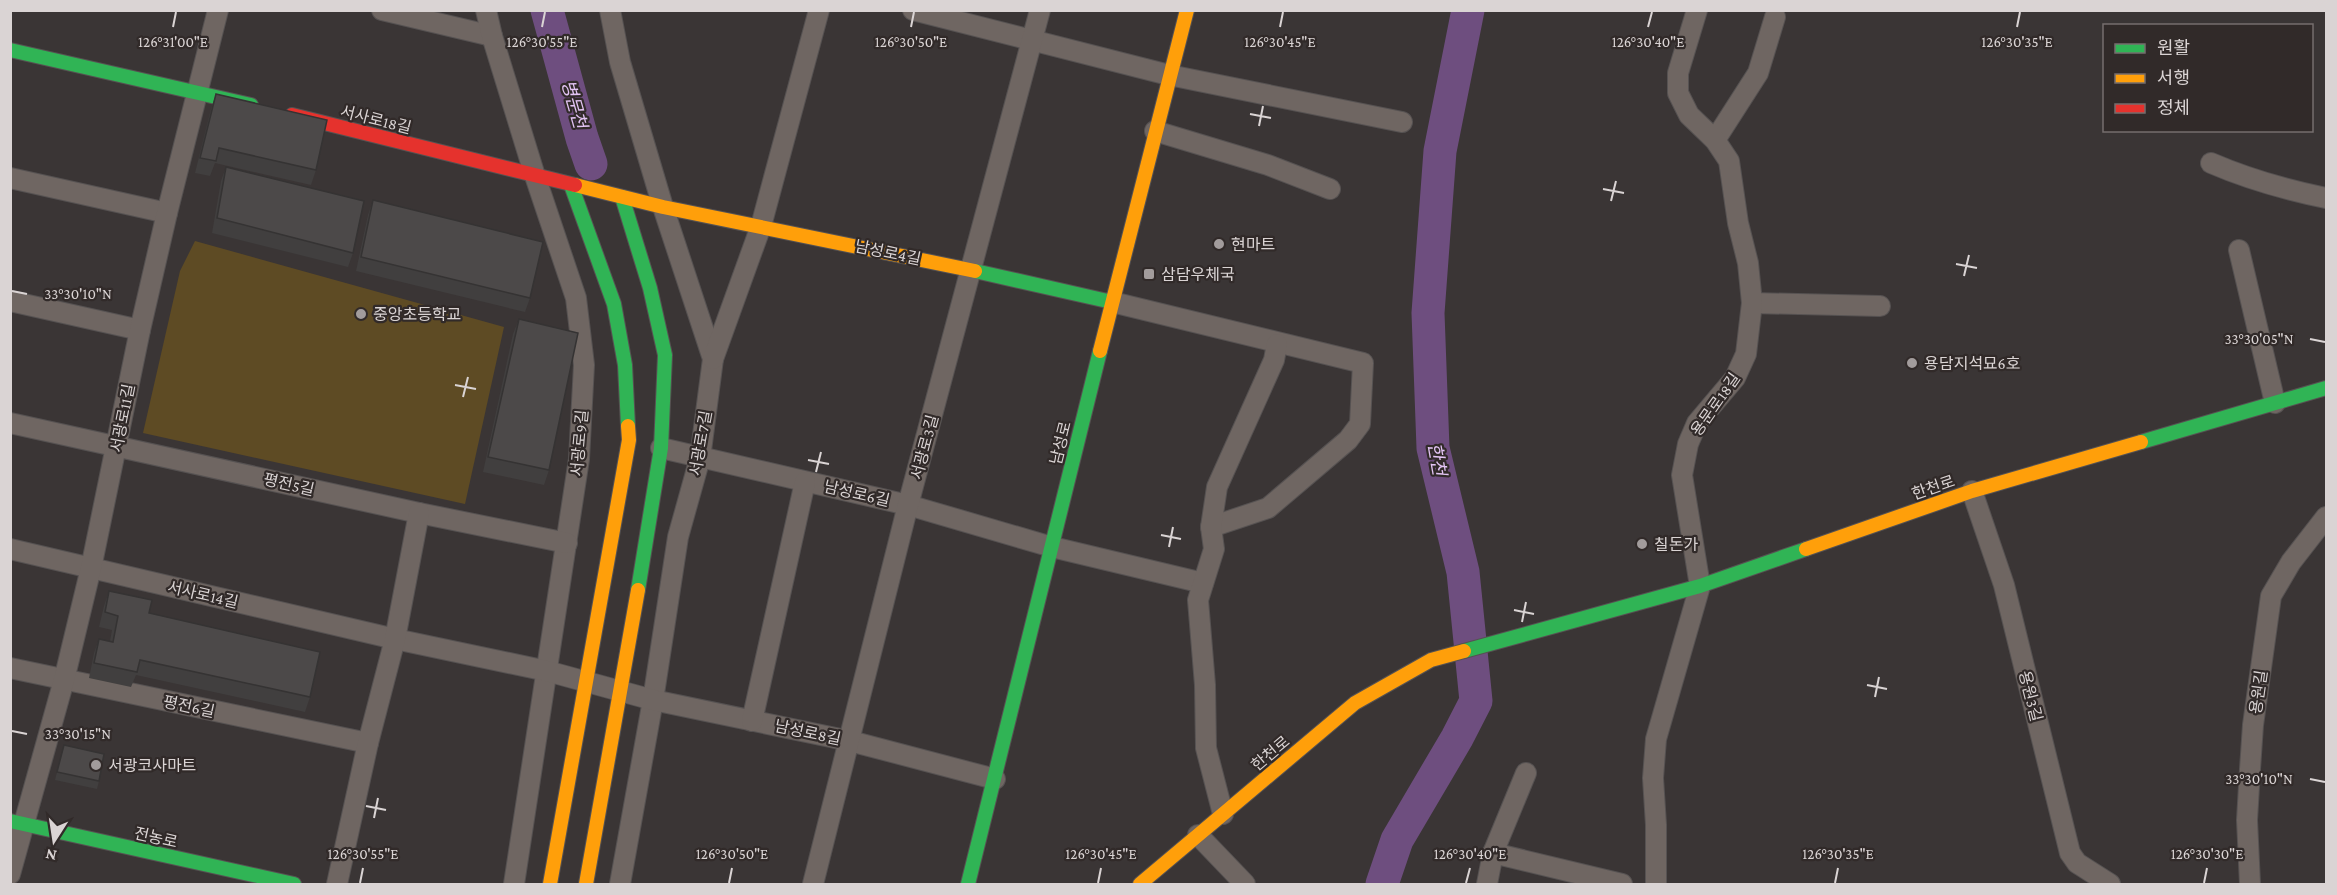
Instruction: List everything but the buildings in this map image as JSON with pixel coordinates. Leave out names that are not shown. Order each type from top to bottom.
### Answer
[{"type":"street","name":"서광로11길","points":[[10,873],[18,823],[64,680],[91,568],[140,330],[218,10]]},
{"type":"street","points":[[382,10],[492,36]]},
{"type":"street","name":"서광로9길","points":[[486,10],[492,36],[576,298],[584,365],[579,459],[514,885]]},
{"type":"street","name":"서광로7길","points":[[610,10],[620,62],[663,207],[713,359],[700,458],[678,537],[620,885]]},
{"type":"street","points":[[713,359],[761,226],[819,10]]},
{"type":"street","points":[[913,10],[1169,75],[1402,122]]},
{"type":"street","name":"서광로3길","points":[[813,885],[908,505],[1040,10]]},
{"type":"street","name":"남성로","points":[[968,885],[1112,302],[1187,10]]},
{"type":"street","name":"용문로18길","points":[[1656,885],[1653,777],[1656,739],[1700,586],[1682,476],[1686,455],[1697,423],[1735,378],[1746,354],[1752,303],[1748,263],[1737,224],[1729,160],[1715,140],[1689,115],[1678,93],[1678,73],[1697,10]]},
{"type":"street","points":[[1715,140],[1758,73],[1775,17]]},
{"type":"street","name":"서사로18길","points":[[10,50],[198,92],[663,207]]},
{"type":"street","points":[[1155,131],[1268,165],[1330,189]]},
{"type":"street","points":[[2211,163],[2238,175],[2326,198]]},
{"type":"street","points":[[10,178],[167,213]]},
{"type":"street","points":[[550,885],[629,440],[625,365],[615,304],[571,185]]},
{"type":"street","points":[[586,885],[661,447],[665,355],[650,288],[622,197]]},
{"type":"street","name":"남성로4길","points":[[663,207],[972,270],[1112,302]]},
{"type":"street","points":[[2239,250],[2275,403]]},
{"type":"street","points":[[10,301],[140,330]]},
{"type":"street","points":[[1112,302],[1277,344],[1363,363],[1360,424],[1348,440],[1268,508],[1211,527]]},
{"type":"street","points":[[1752,303],[1880,306]]},
{"type":"street","points":[[1222,814],[1206,748],[1205,685],[1198,600],[1214,549],[1211,527],[1217,487],[1274,360],[1277,344]]},
{"type":"street","name":"한천로","points":[[1140,885],[1355,704],[1431,660],[1700,586],[1972,491],[2326,388]]},
{"type":"street","name":"평전5길","points":[[10,423],[419,513],[567,543]]},
{"type":"street","name":"남성로6길","points":[[661,447],[908,505],[1052,547],[1203,583]]},
{"type":"street","points":[[752,721],[805,482]]},
{"type":"street","name":"용원3길","points":[[1972,491],[2004,585],[2070,853],[2077,863],[2110,885]]},
{"type":"street","points":[[337,885],[368,743],[395,639],[419,513]]},
{"type":"street","name":"용원길","points":[[2250,885],[2247,820],[2253,725],[2271,596],[2291,562],[2326,517]]},
{"type":"street","name":"서사로14길","points":[[10,549],[395,639],[547,671],[621,690]]},
{"type":"street","name":"평전6길","points":[[10,668],[368,743]]},
{"type":"street","name":"남성로8길","points":[[621,690],[652,700],[850,741],[995,779]]},
{"type":"street","points":[[1487,885],[1493,853],[1526,773]]},
{"type":"street","name":"전농로","points":[[18,823],[294,885]]},
{"type":"street","points":[[1198,835],[1245,885]]},
{"type":"street","points":[[1493,853],[1622,885]]},
{"type":"shaded area","points":[[195,241],[504,327],[465,504],[143,433],[180,271]]},
{"type":"waterway","name":"병문천","points":[[547,10],[591,164]]},
{"type":"waterway","name":"한천","points":[[1382,884],[1397,840],[1476,701],[1463,572],[1433,448],[1428,313],[1440,151],[1468,10]]},
{"type":"traffic: fast","points":[[10,50],[251,105]]},
{"type":"traffic: fast","points":[[571,185],[614,304],[625,365],[628,426]]},
{"type":"traffic: fast","points":[[622,197],[650,288],[665,355],[661,448],[638,590]]},
{"type":"traffic: fast","points":[[975,271],[1112,302]]},
{"type":"traffic: fast","points":[[968,884],[1100,351]]},
{"type":"traffic: fast","points":[[2141,442],[2326,388]]},
{"type":"traffic: fast","points":[[1464,651],[1700,586],[1806,549]]},
{"type":"traffic: fast","points":[[10,821],[294,884]]},
{"type":"traffic: slow","points":[[1100,351],[1187,10]]},
{"type":"traffic: slow","points":[[575,185],[663,207],[975,271]]},
{"type":"traffic: slow","points":[[550,884],[629,440],[628,426]]},
{"type":"traffic: slow","points":[[1806,549],[1972,491],[2141,442]]},
{"type":"traffic: slow","points":[[586,884],[638,590]]},
{"type":"traffic: slow","points":[[1140,884],[1355,703],[1431,660],[1464,651]]},
{"type":"traffic: jam","points":[[292,115],[575,185]]},
{"type":"place","name":"현마트","points":[[1219,244]]},
{"type":"place","name":"삼담우체국","points":[[1149,274]]},
{"type":"place","name":"중앙초등학교","points":[[361,314]]},
{"type":"place","name":"용담지석묘6호","points":[[1912,363]]},
{"type":"place","name":"칠돈가","points":[[1642,544]]},
{"type":"place","name":"서광코사마트","points":[[96,765]]}]
